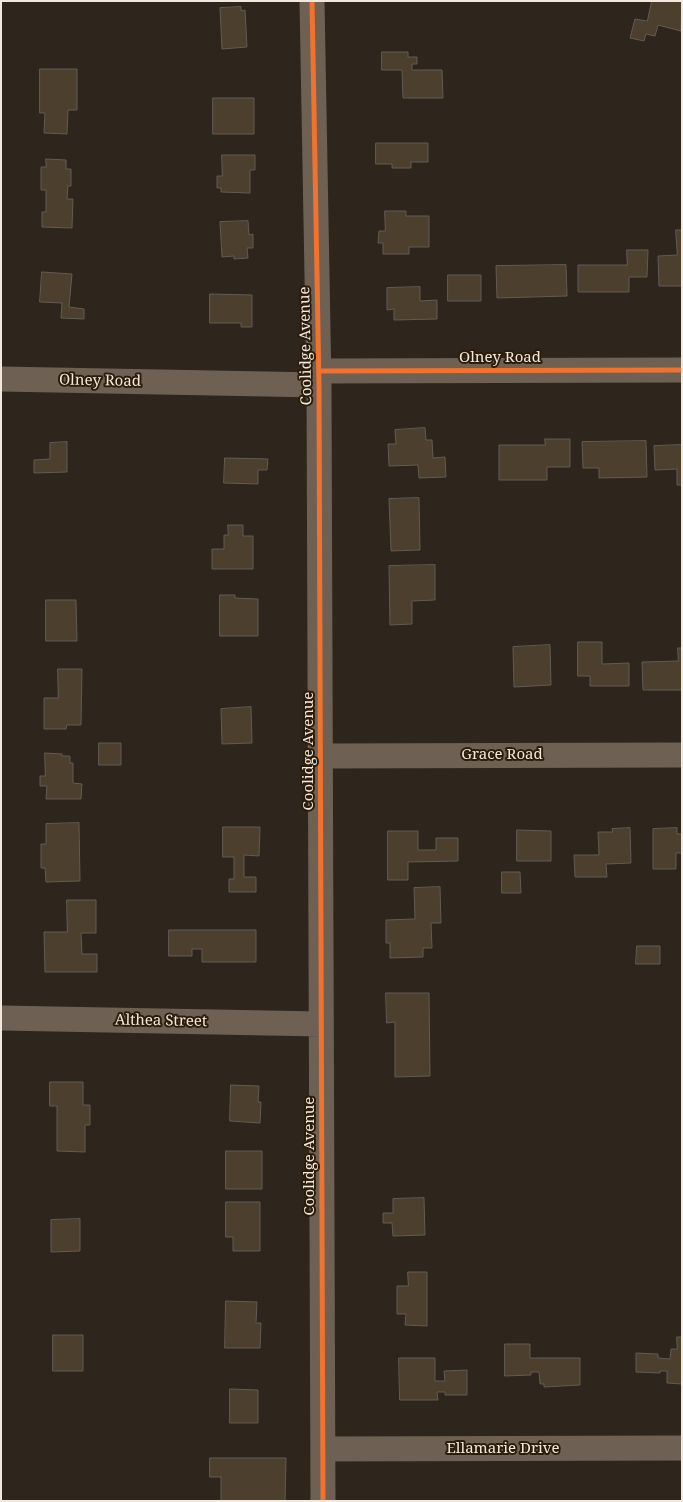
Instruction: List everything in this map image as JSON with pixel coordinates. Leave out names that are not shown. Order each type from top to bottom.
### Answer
[{"type":"street","name":"Coolidge Avenue","points":[[312,1],[319,378],[324,1501]]},
{"type":"street","name":"Olney Road","points":[[1,380],[319,378],[682,370]]},
{"type":"street","name":"Grace Road","points":[[322,756],[682,755]]},
{"type":"street","name":"Althea Street","points":[[1,1018],[321,1024]]},
{"type":"street","name":"Ellamarie Drive","points":[[324,1449],[682,1448]]},
{"type":"building","points":[[652,1],[682,1],[681,31],[658,25],[655,36],[646,34],[644,41],[630,38],[635,19],[647,21]]},
{"type":"building","points":[[241,7],[241,11],[245,10],[247,47],[222,49],[220,8]]},
{"type":"building","points":[[382,52],[408,52],[408,57],[417,57],[417,64],[412,64],[412,70],[442,70],[443,98],[403,98],[402,70],[382,70]]},
{"type":"building","points":[[40,69],[77,69],[77,110],[68,110],[67,134],[44,133],[45,113],[40,113]]},
{"type":"building","points":[[213,98],[254,98],[254,134],[213,134]]},
{"type":"building","points":[[376,143],[428,143],[428,162],[411,162],[411,168],[392,168],[392,164],[376,164]]},
{"type":"building","points":[[222,155],[255,155],[255,170],[250,170],[250,193],[221,192],[221,188],[217,188],[217,176],[222,176]]},
{"type":"building","points":[[46,159],[66,160],[66,169],[71,169],[71,186],[68,186],[67,199],[73,199],[72,228],[42,227],[42,212],[46,212],[46,190],[41,190],[41,167],[46,167]]},
{"type":"building","points":[[385,211],[406,211],[406,216],[429,216],[429,247],[409,247],[409,254],[383,254],[383,243],[378,243],[379,231],[385,231]]},
{"type":"building","points":[[248,221],[249,235],[253,234],[253,248],[247,248],[248,258],[234,259],[234,256],[222,257],[220,222]]},
{"type":"building","points":[[676,230],[682,230],[682,286],[659,286],[658,256],[677,255]]},
{"type":"building","points":[[627,250],[648,250],[647,277],[629,277],[629,292],[578,292],[578,265],[627,265]]},
{"type":"building","points":[[566,265],[567,296],[497,298],[496,266]]},
{"type":"building","points":[[42,272],[72,274],[69,307],[84,309],[84,319],[61,318],[62,303],[40,302]]},
{"type":"building","points":[[448,275],[481,275],[481,301],[448,301]]},
{"type":"building","points":[[420,287],[420,301],[437,300],[437,319],[394,320],[394,309],[387,310],[387,288]]},
{"type":"building","points":[[210,294],[252,295],[252,327],[241,327],[241,323],[210,323]]},
{"type":"building","points":[[425,428],[426,440],[432,440],[433,458],[445,457],[446,477],[419,478],[418,465],[389,466],[388,444],[396,444],[395,430]]},
{"type":"building","points":[[545,439],[570,439],[570,467],[547,467],[547,480],[499,480],[499,445],[545,445]]},
{"type":"building","points":[[646,441],[647,477],[599,478],[599,468],[583,468],[582,442]]},
{"type":"building","points":[[67,442],[67,472],[34,473],[34,460],[50,459],[50,443]]},
{"type":"building","points":[[682,445],[682,485],[677,485],[677,469],[655,470],[654,446]]},
{"type":"building","points":[[225,458],[268,459],[267,470],[258,470],[258,484],[224,483]]},
{"type":"building","points":[[419,498],[420,550],[391,551],[389,499]]},
{"type":"building","points":[[228,525],[243,525],[243,536],[253,536],[253,569],[212,569],[212,549],[224,549],[224,535],[228,535]]},
{"type":"building","points":[[435,565],[435,600],[412,601],[412,624],[390,625],[389,566]]},
{"type":"building","points":[[220,595],[235,595],[235,598],[258,599],[258,636],[220,636]]},
{"type":"building","points":[[46,600],[76,600],[77,641],[46,641]]},
{"type":"building","points":[[578,642],[602,642],[602,664],[629,663],[629,686],[590,686],[590,676],[578,676]]},
{"type":"building","points":[[550,645],[551,685],[514,687],[513,647]]},
{"type":"building","points":[[678,648],[682,648],[682,690],[643,690],[642,662],[678,661]]},
{"type":"building","points":[[58,669],[82,669],[81,725],[67,725],[66,729],[44,729],[44,698],[58,698]]},
{"type":"building","points":[[251,707],[252,743],[222,744],[221,709]]},
{"type":"building","points":[[99,743],[121,743],[121,765],[99,765]]},
{"type":"building","points":[[45,753],[70,756],[70,763],[73,763],[73,783],[82,784],[81,799],[46,799],[47,786],[40,786],[40,776],[45,776]]},
{"type":"building","points":[[79,823],[80,881],[46,882],[45,868],[41,868],[41,844],[46,844],[46,824]]},
{"type":"building","points":[[223,827],[260,827],[259,856],[244,855],[244,877],[256,877],[256,892],[229,892],[229,879],[234,879],[234,857],[223,857]]},
{"type":"building","points":[[630,828],[631,863],[606,864],[607,877],[575,877],[574,855],[599,855],[598,832],[613,832],[612,829]]},
{"type":"building","points":[[677,828],[677,834],[682,834],[682,853],[676,853],[676,869],[653,869],[653,829]]},
{"type":"building","points":[[517,830],[551,831],[551,861],[517,861]]},
{"type":"building","points":[[388,831],[418,831],[418,850],[436,850],[436,838],[458,838],[458,861],[408,862],[408,880],[388,880]]},
{"type":"building","points":[[502,872],[520,872],[521,893],[502,893]]},
{"type":"building","points":[[440,887],[441,923],[431,923],[432,948],[423,948],[423,957],[390,958],[390,943],[386,943],[386,920],[415,919],[414,888]]},
{"type":"building","points":[[67,900],[96,900],[96,933],[81,933],[82,954],[97,954],[97,972],[45,972],[44,932],[67,932]]},
{"type":"building","points":[[169,930],[256,930],[256,962],[202,962],[202,949],[192,949],[192,956],[169,956]]},
{"type":"building","points":[[637,946],[660,946],[660,964],[636,964]]},
{"type":"building","points":[[386,993],[429,993],[430,1076],[395,1077],[395,1022],[387,1023]]},
{"type":"building","points":[[50,1082],[83,1082],[83,1105],[90,1105],[90,1125],[85,1125],[85,1152],[57,1151],[57,1106],[50,1106]]},
{"type":"building","points":[[231,1085],[259,1086],[258,1102],[261,1102],[260,1123],[230,1121]]},
{"type":"building","points":[[226,1151],[262,1151],[262,1189],[226,1189]]},
{"type":"building","points":[[424,1198],[425,1235],[393,1236],[392,1223],[383,1223],[383,1213],[393,1213],[393,1199]]},
{"type":"building","points":[[226,1202],[260,1202],[260,1251],[233,1251],[233,1237],[226,1237]]},
{"type":"building","points":[[80,1219],[80,1251],[51,1252],[51,1220]]},
{"type":"building","points":[[408,1272],[427,1272],[427,1326],[405,1325],[406,1314],[397,1314],[397,1286],[408,1286]]},
{"type":"building","points":[[226,1301],[257,1302],[256,1323],[261,1323],[260,1348],[225,1348]]},
{"type":"building","points":[[53,1335],[83,1335],[83,1371],[53,1371]]},
{"type":"building","points":[[677,1337],[682,1337],[682,1384],[667,1383],[667,1371],[660,1371],[660,1373],[636,1372],[636,1353],[658,1354],[658,1358],[670,1359],[671,1349],[677,1349]]},
{"type":"building","points":[[505,1344],[530,1344],[530,1358],[580,1358],[580,1385],[544,1387],[544,1384],[540,1384],[539,1372],[531,1372],[531,1375],[505,1376]]},
{"type":"building","points":[[399,1358],[435,1358],[435,1381],[445,1381],[444,1371],[467,1370],[467,1395],[445,1395],[445,1392],[437,1392],[438,1400],[400,1400]]},
{"type":"building","points":[[230,1389],[258,1390],[258,1423],[230,1423]]},
{"type":"building","points":[[210,1458],[286,1458],[285,1501],[221,1501],[221,1477],[210,1477]]},
{"type":"cycle path","points":[[312,1],[319,385],[323,1501]]},
{"type":"cycle path","points":[[319,371],[682,370]]}]
